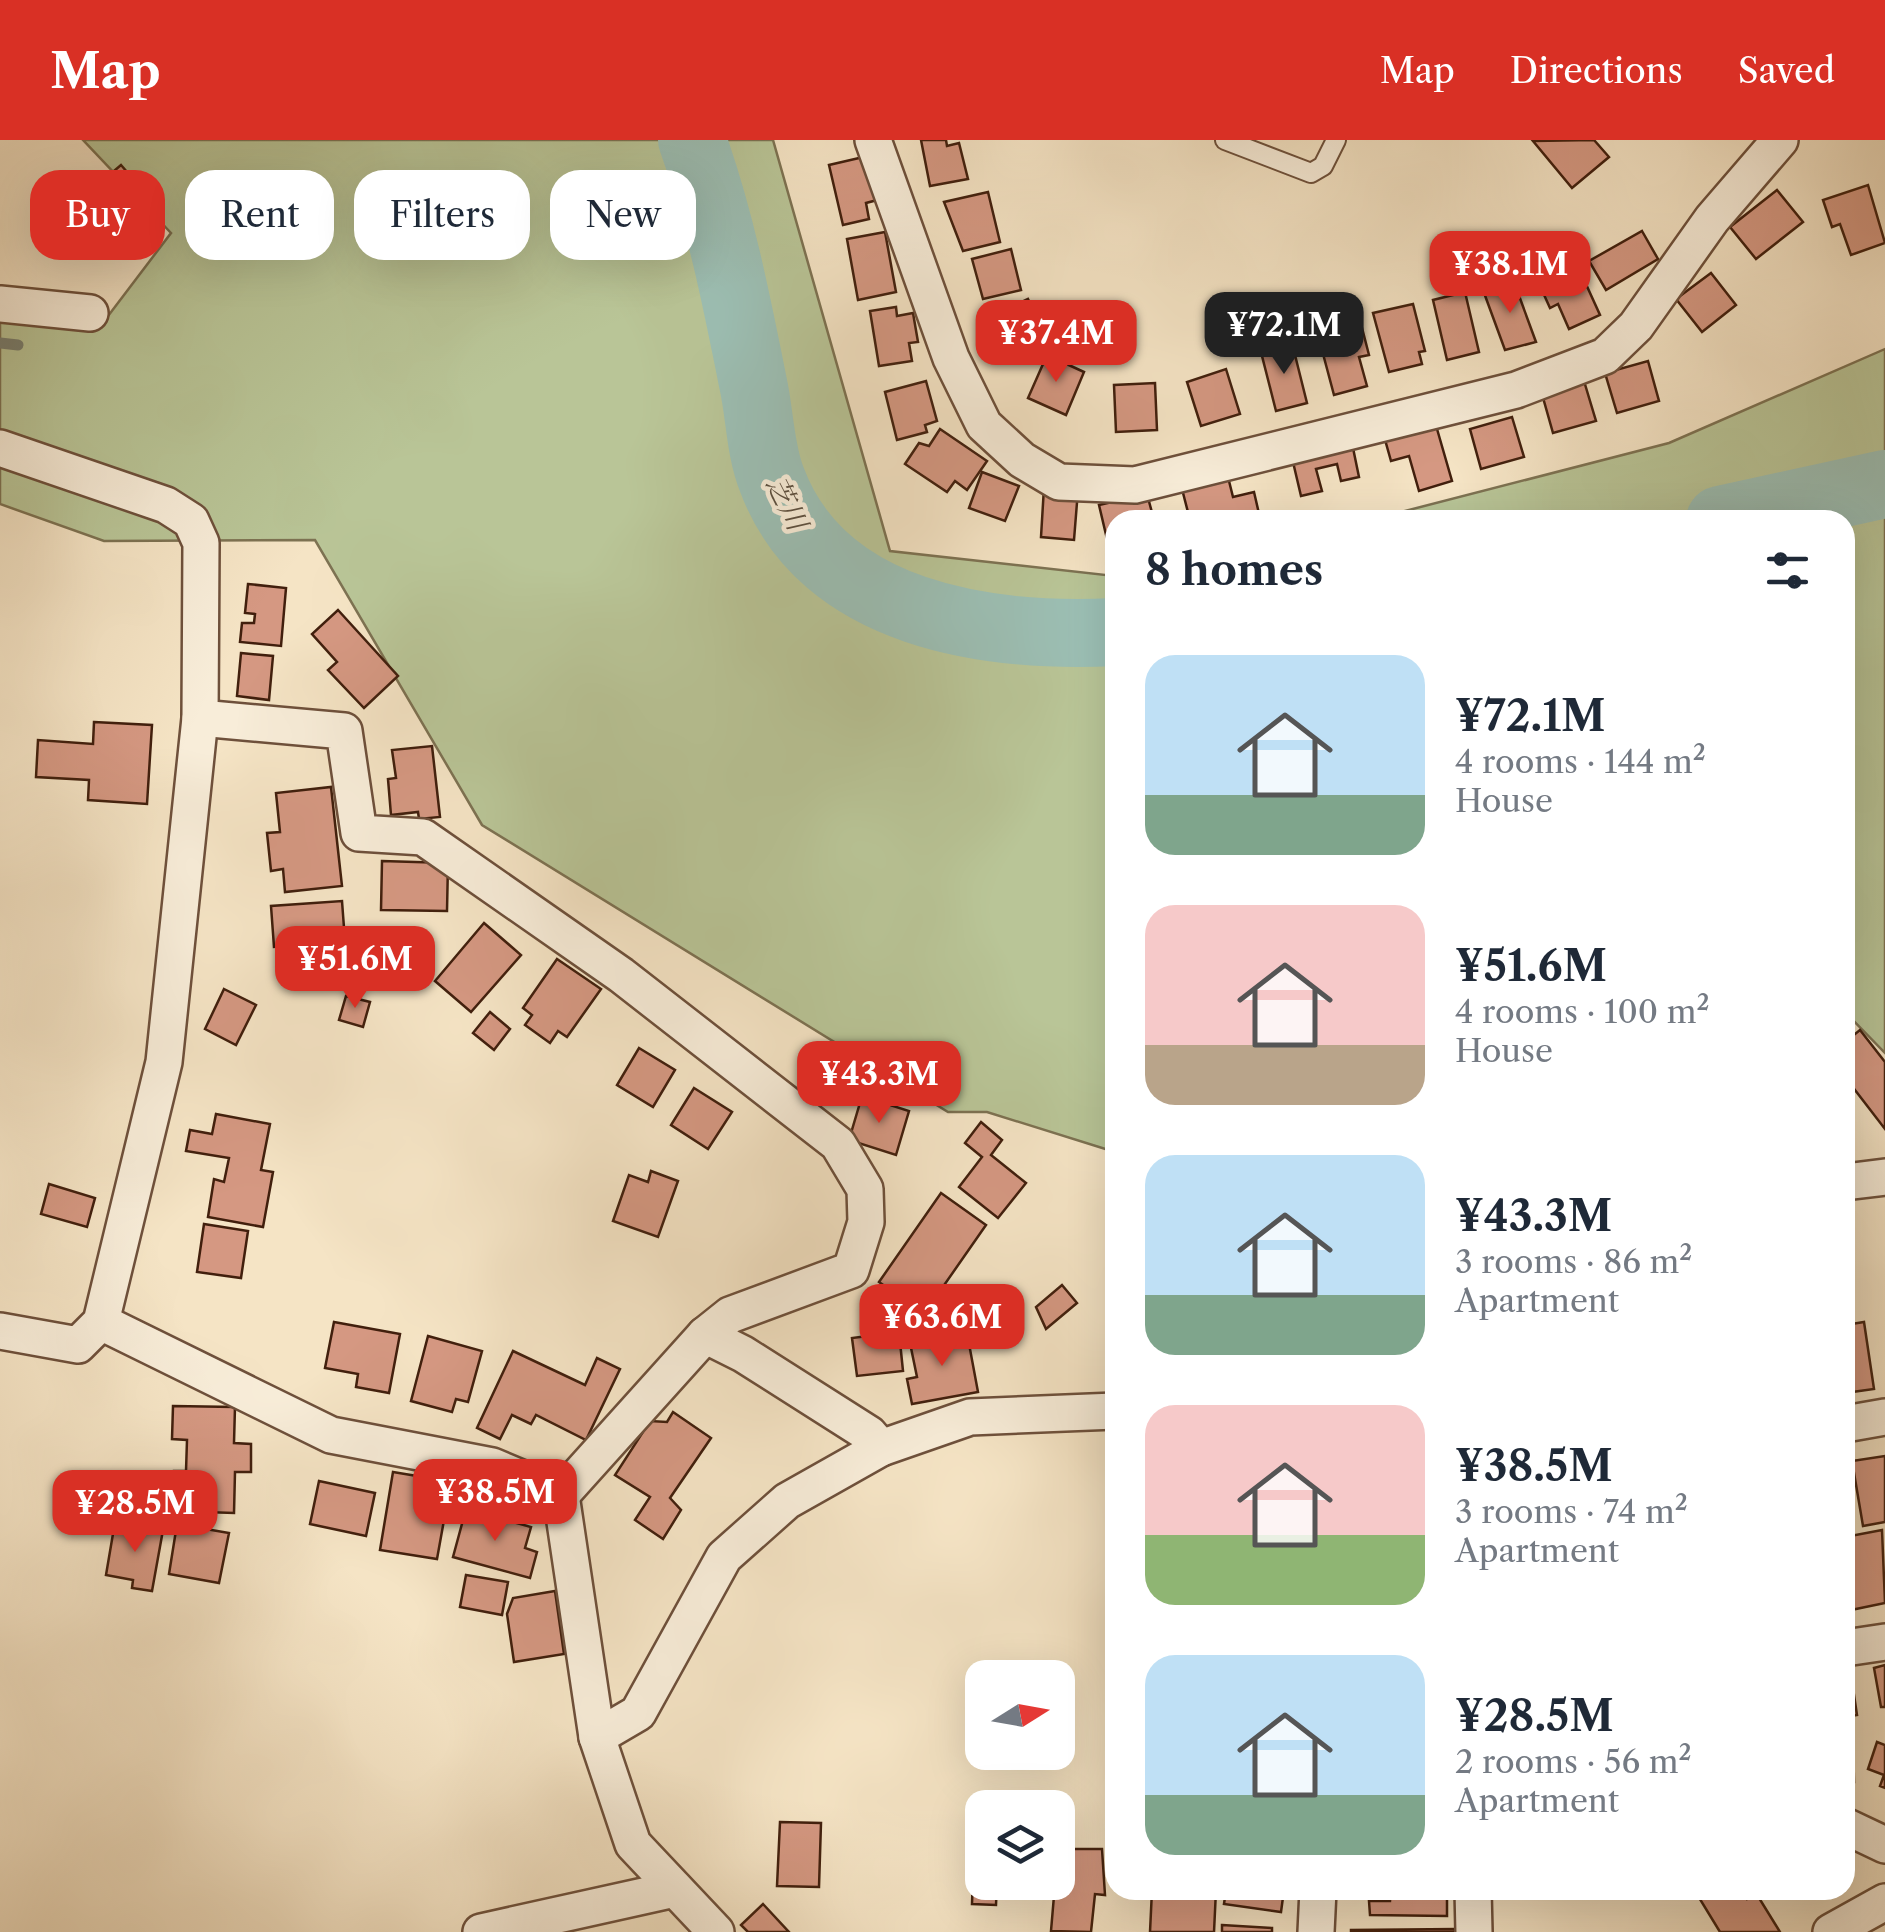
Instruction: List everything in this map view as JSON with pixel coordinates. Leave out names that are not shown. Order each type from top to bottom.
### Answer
[{"type":"street","points":[[873,140],[951,358],[984,425],[1022,460],[1059,482],[1135,485],[1516,390],[1605,356],[1636,326],[1712,219],[1780,140]]},
{"type":"street","points":[[0,304],[90,314]]},
{"type":"street","points":[[0,448],[166,505],[191,521],[201,543],[200,718],[164,1062],[100,1322],[78,1345],[2,1338]]},
{"type":"street","points":[[200,718],[344,731],[359,833],[423,837],[622,975],[838,1144],[865,1189],[866,1222],[851,1270],[730,1316],[705,1335],[562,1495],[597,1738],[633,1844],[716,1932]]},
{"type":"street","points":[[1855,1181],[1885,1177]]},
{"type":"street","points":[[100,1322],[332,1435],[492,1466],[562,1495]]},
{"type":"street","points":[[705,1335],[744,1354],[868,1434],[882,1448]]},
{"type":"street","points":[[597,1738],[638,1713],[724,1557],[788,1501],[882,1448],[970,1417],[1105,1410]]},
{"type":"street","points":[[1855,1422],[1885,1417]]},
{"type":"street","points":[[1855,1646],[1885,1642]]},
{"type":"street","points":[[1855,1831],[1885,1845]]},
{"type":"street","points":[[480,1932],[675,1889]]},
{"type":"street","points":[[1316,1932],[1318,1900]]},
{"type":"street","points":[[1473,1900],[1474,1932]]},
{"type":"street","points":[[1831,1932],[1885,1902]]},
{"type":"lane","points":[[1225,140],[1310,173],[1323,166],[1336,140]]},
{"type":"green space","points":[[83,140],[773,140],[890,551],[1105,575],[1105,1149],[987,1112],[948,1112],[482,825],[315,540],[104,541],[0,504],[0,316],[102,324],[151,260],[165,260],[165,241],[171,233],[165,227],[165,170],[111,170]]},
{"type":"green space","points":[[1885,349],[1885,1053],[1855,1022],[1855,510],[1409,510],[1669,443]]},
{"type":"building","points":[[921,140],[946,140],[947,146],[959,143],[968,179],[930,186]]},
{"type":"building","points":[[1594,140],[1609,157],[1572,188],[1533,141]]},
{"type":"building","points":[[872,155],[881,199],[866,203],[869,219],[843,225],[829,165]]},
{"type":"building","points":[[1868,185],[1885,243],[1851,255],[1840,224],[1832,227],[1823,200]]},
{"type":"building","points":[[1777,190],[1803,222],[1756,259],[1730,227]]},
{"type":"building","points":[[988,192],[1000,242],[963,251],[944,202]]},
{"type":"building","points":[[1642,231],[1658,259],[1606,290],[1589,261]]},
{"type":"building","points":[[885,232],[896,292],[858,300],[847,239]]},
{"type":"building","points":[[1011,249],[1021,290],[983,299],[972,259]]},
{"type":"building","points":[[1575,260],[1600,315],[1569,329],[1558,304],[1550,308],[1536,277]]},
{"type":"building","points":[[1711,273],[1736,305],[1702,332],[1676,299]]},
{"type":"building","points":[[1514,282],[1536,342],[1505,350],[1483,290]]},
{"type":"building","points":[[1465,292],[1479,352],[1447,360],[1433,300]]},
{"type":"building","points":[[1028,299],[1034,311],[1041,308],[1052,332],[997,358],[980,322]]},
{"type":"building","points":[[1413,304],[1425,351],[1419,352],[1422,364],[1389,372],[1373,313]]},
{"type":"building","points":[[896,307],[897,316],[913,313],[918,342],[909,343],[912,361],[879,366],[870,311]]},
{"type":"building","points":[[1361,324],[1369,355],[1359,357],[1367,386],[1334,395],[1318,335]]},
{"type":"building","points":[[1292,343],[1307,403],[1276,411],[1261,352]]},
{"type":"building","points":[[1047,355],[1084,372],[1066,415],[1028,398]]},
{"type":"building","points":[[1648,361],[1659,401],[1617,413],[1605,373]]},
{"type":"building","points":[[1226,369],[1240,414],[1201,426],[1187,382]]},
{"type":"building","points":[[926,381],[937,421],[925,425],[927,432],[897,440],[885,392]]},
{"type":"building","points":[[1584,381],[1596,421],[1553,433],[1542,394]]},
{"type":"building","points":[[1155,383],[1157,430],[1116,432],[1114,385]]},
{"type":"building","points":[[1512,417],[1524,457],[1481,469],[1470,429]]},
{"type":"building","points":[[1435,422],[1452,481],[1419,491],[1409,456],[1391,461],[1384,436]]},
{"type":"building","points":[[940,429],[987,461],[967,490],[955,481],[947,492],[905,464],[919,443],[929,446]]},
{"type":"building","points":[[1353,448],[1359,477],[1341,481],[1337,464],[1316,469],[1322,491],[1301,496],[1293,462]]},
{"type":"building","points":[[982,472],[1019,486],[1005,521],[969,508]]},
{"type":"building","points":[[1228,477],[1233,497],[1254,492],[1258,510],[1187,510],[1182,489]]},
{"type":"building","points":[[1044,487],[1078,490],[1074,540],[1041,537]]},
{"type":"building","points":[[1147,494],[1151,510],[1105,510],[1105,530],[1099,505]]},
{"type":"building","points":[[248,584],[286,588],[281,646],[240,642],[242,623],[254,623],[255,614],[245,613]]},
{"type":"building","points":[[338,610],[398,676],[364,708],[328,670],[337,662],[312,634]]},
{"type":"building","points":[[241,653],[273,656],[269,700],[237,696]]},
{"type":"building","points":[[94,722],[152,725],[147,804],[88,800],[89,780],[36,777],[38,740],[93,744]]},
{"type":"building","points":[[432,746],[440,817],[419,819],[418,812],[391,815],[388,779],[396,778],[392,750]]},
{"type":"building","points":[[331,787],[342,886],[285,892],[283,869],[271,871],[267,833],[280,832],[276,793]]},
{"type":"building","points":[[382,861],[448,863],[447,911],[381,910]]},
{"type":"building","points":[[342,901],[345,941],[274,947],[271,906]]},
{"type":"building","points":[[484,923],[521,955],[471,1012],[435,981]]},
{"type":"building","points":[[557,959],[601,989],[567,1037],[558,1031],[550,1043],[525,1025],[532,1015],[523,1008]]},
{"type":"building","points":[[224,989],[256,1005],[236,1045],[205,1029]]},
{"type":"building","points":[[346,996],[370,1002],[363,1027],[339,1020]]},
{"type":"building","points":[[490,1012],[510,1029],[494,1050],[473,1033]]},
{"type":"building","points":[[1860,1030],[1885,1062],[1885,1129],[1855,1090],[1855,1034]]},
{"type":"building","points":[[639,1048],[675,1070],[653,1107],[617,1085]]},
{"type":"building","points":[[694,1088],[732,1112],[708,1149],[671,1125]]},
{"type":"building","points":[[862,1096],[909,1111],[896,1155],[849,1140]]},
{"type":"building","points":[[216,1114],[270,1124],[261,1170],[273,1172],[263,1227],[208,1217],[214,1179],[224,1182],[229,1158],[186,1151],[190,1130],[212,1134]]},
{"type":"building","points":[[981,1122],[1002,1140],[991,1155],[1026,1183],[998,1218],[959,1187],[982,1157],[965,1143]]},
{"type":"building","points":[[651,1171],[678,1181],[658,1237],[613,1221],[629,1175],[648,1182]]},
{"type":"building","points":[[49,1184],[95,1198],[87,1227],[41,1214]]},
{"type":"building","points":[[941,1193],[986,1225],[924,1314],[879,1282]]},
{"type":"building","points":[[204,1224],[248,1231],[241,1278],[197,1272]]},
{"type":"building","points":[[1062,1285],[1077,1303],[1046,1329],[1036,1307]]},
{"type":"building","points":[[334,1322],[400,1334],[389,1393],[356,1387],[358,1374],[325,1368]]},
{"type":"building","points":[[1864,1322],[1874,1389],[1855,1392],[1855,1323]]},
{"type":"building","points":[[899,1332],[903,1371],[857,1376],[852,1338]]},
{"type":"building","points":[[967,1333],[978,1392],[912,1404],[907,1379],[917,1377],[910,1343]]},
{"type":"building","points":[[428,1336],[482,1351],[468,1402],[456,1399],[452,1412],[411,1401]]},
{"type":"building","points":[[513,1351],[585,1385],[597,1358],[620,1369],[586,1440],[536,1415],[531,1424],[512,1415],[500,1439],[477,1428]]},
{"type":"building","points":[[173,1406],[235,1407],[234,1443],[251,1444],[251,1472],[235,1472],[234,1513],[173,1511],[174,1471],[186,1471],[187,1440],[172,1439]]},
{"type":"building","points":[[673,1412],[711,1438],[670,1498],[681,1510],[663,1539],[635,1520],[650,1497],[615,1475],[650,1421],[667,1422]]},
{"type":"building","points":[[1885,1456],[1885,1522],[1863,1526],[1855,1461]]},
{"type":"building","points":[[393,1472],[435,1479],[431,1501],[446,1509],[437,1559],[380,1550]]},
{"type":"building","points":[[319,1481],[375,1493],[366,1536],[310,1524]]},
{"type":"building","points":[[466,1509],[531,1527],[525,1548],[537,1552],[530,1578],[453,1557]]},
{"type":"building","points":[[115,1522],[163,1530],[152,1591],[132,1588],[133,1580],[106,1575]]},
{"type":"building","points":[[177,1524],[229,1533],[219,1583],[169,1574]]},
{"type":"building","points":[[1882,1530],[1885,1603],[1855,1609],[1855,1535]]},
{"type":"building","points":[[466,1575],[508,1582],[502,1615],[460,1607]]},
{"type":"building","points":[[555,1591],[564,1654],[514,1662],[507,1614],[513,1598]]},
{"type":"building","points":[[1885,1665],[1885,1707],[1881,1707],[1874,1668]]},
{"type":"building","points":[[1877,1742],[1885,1745],[1885,1788],[1880,1786],[1884,1775],[1868,1769]]},
{"type":"building","points":[[780,1822],[821,1823],[819,1887],[777,1886]]},
{"type":"building","points":[[1075,1849],[1102,1849],[1105,1895],[1095,1894],[1091,1932],[1051,1931],[1054,1900],[1075,1900]]},
{"type":"building","points":[[972,1900],[996,1900],[996,1905],[972,1904]]},
{"type":"building","points":[[1152,1900],[1216,1900],[1214,1932],[1150,1932]]},
{"type":"building","points":[[1225,1900],[1283,1900],[1281,1912],[1224,1904]]},
{"type":"building","points":[[1447,1900],[1447,1916],[1370,1915],[1369,1901]]},
{"type":"building","points":[[1700,1900],[1760,1900],[1780,1932],[1720,1932]]},
{"type":"building","points":[[763,1904],[789,1932],[748,1932],[741,1925]]},
{"type":"building","points":[[1222,1925],[1272,1928],[1272,1932],[1222,1932]]},
{"type":"building","points":[[1351,1930],[1455,1932],[1351,1932]]},
{"type":"waterway","name":"芝川","points":[[692,140],[727,260],[768,469],[796,526],[829,562],[869,589],[915,609],[1015,630],[1105,632]]},
{"type":"waterway","points":[[0,343],[18,345]]},
{"type":"waterway","name":"芝川","points":[[1766,510],[1885,484]]}]
